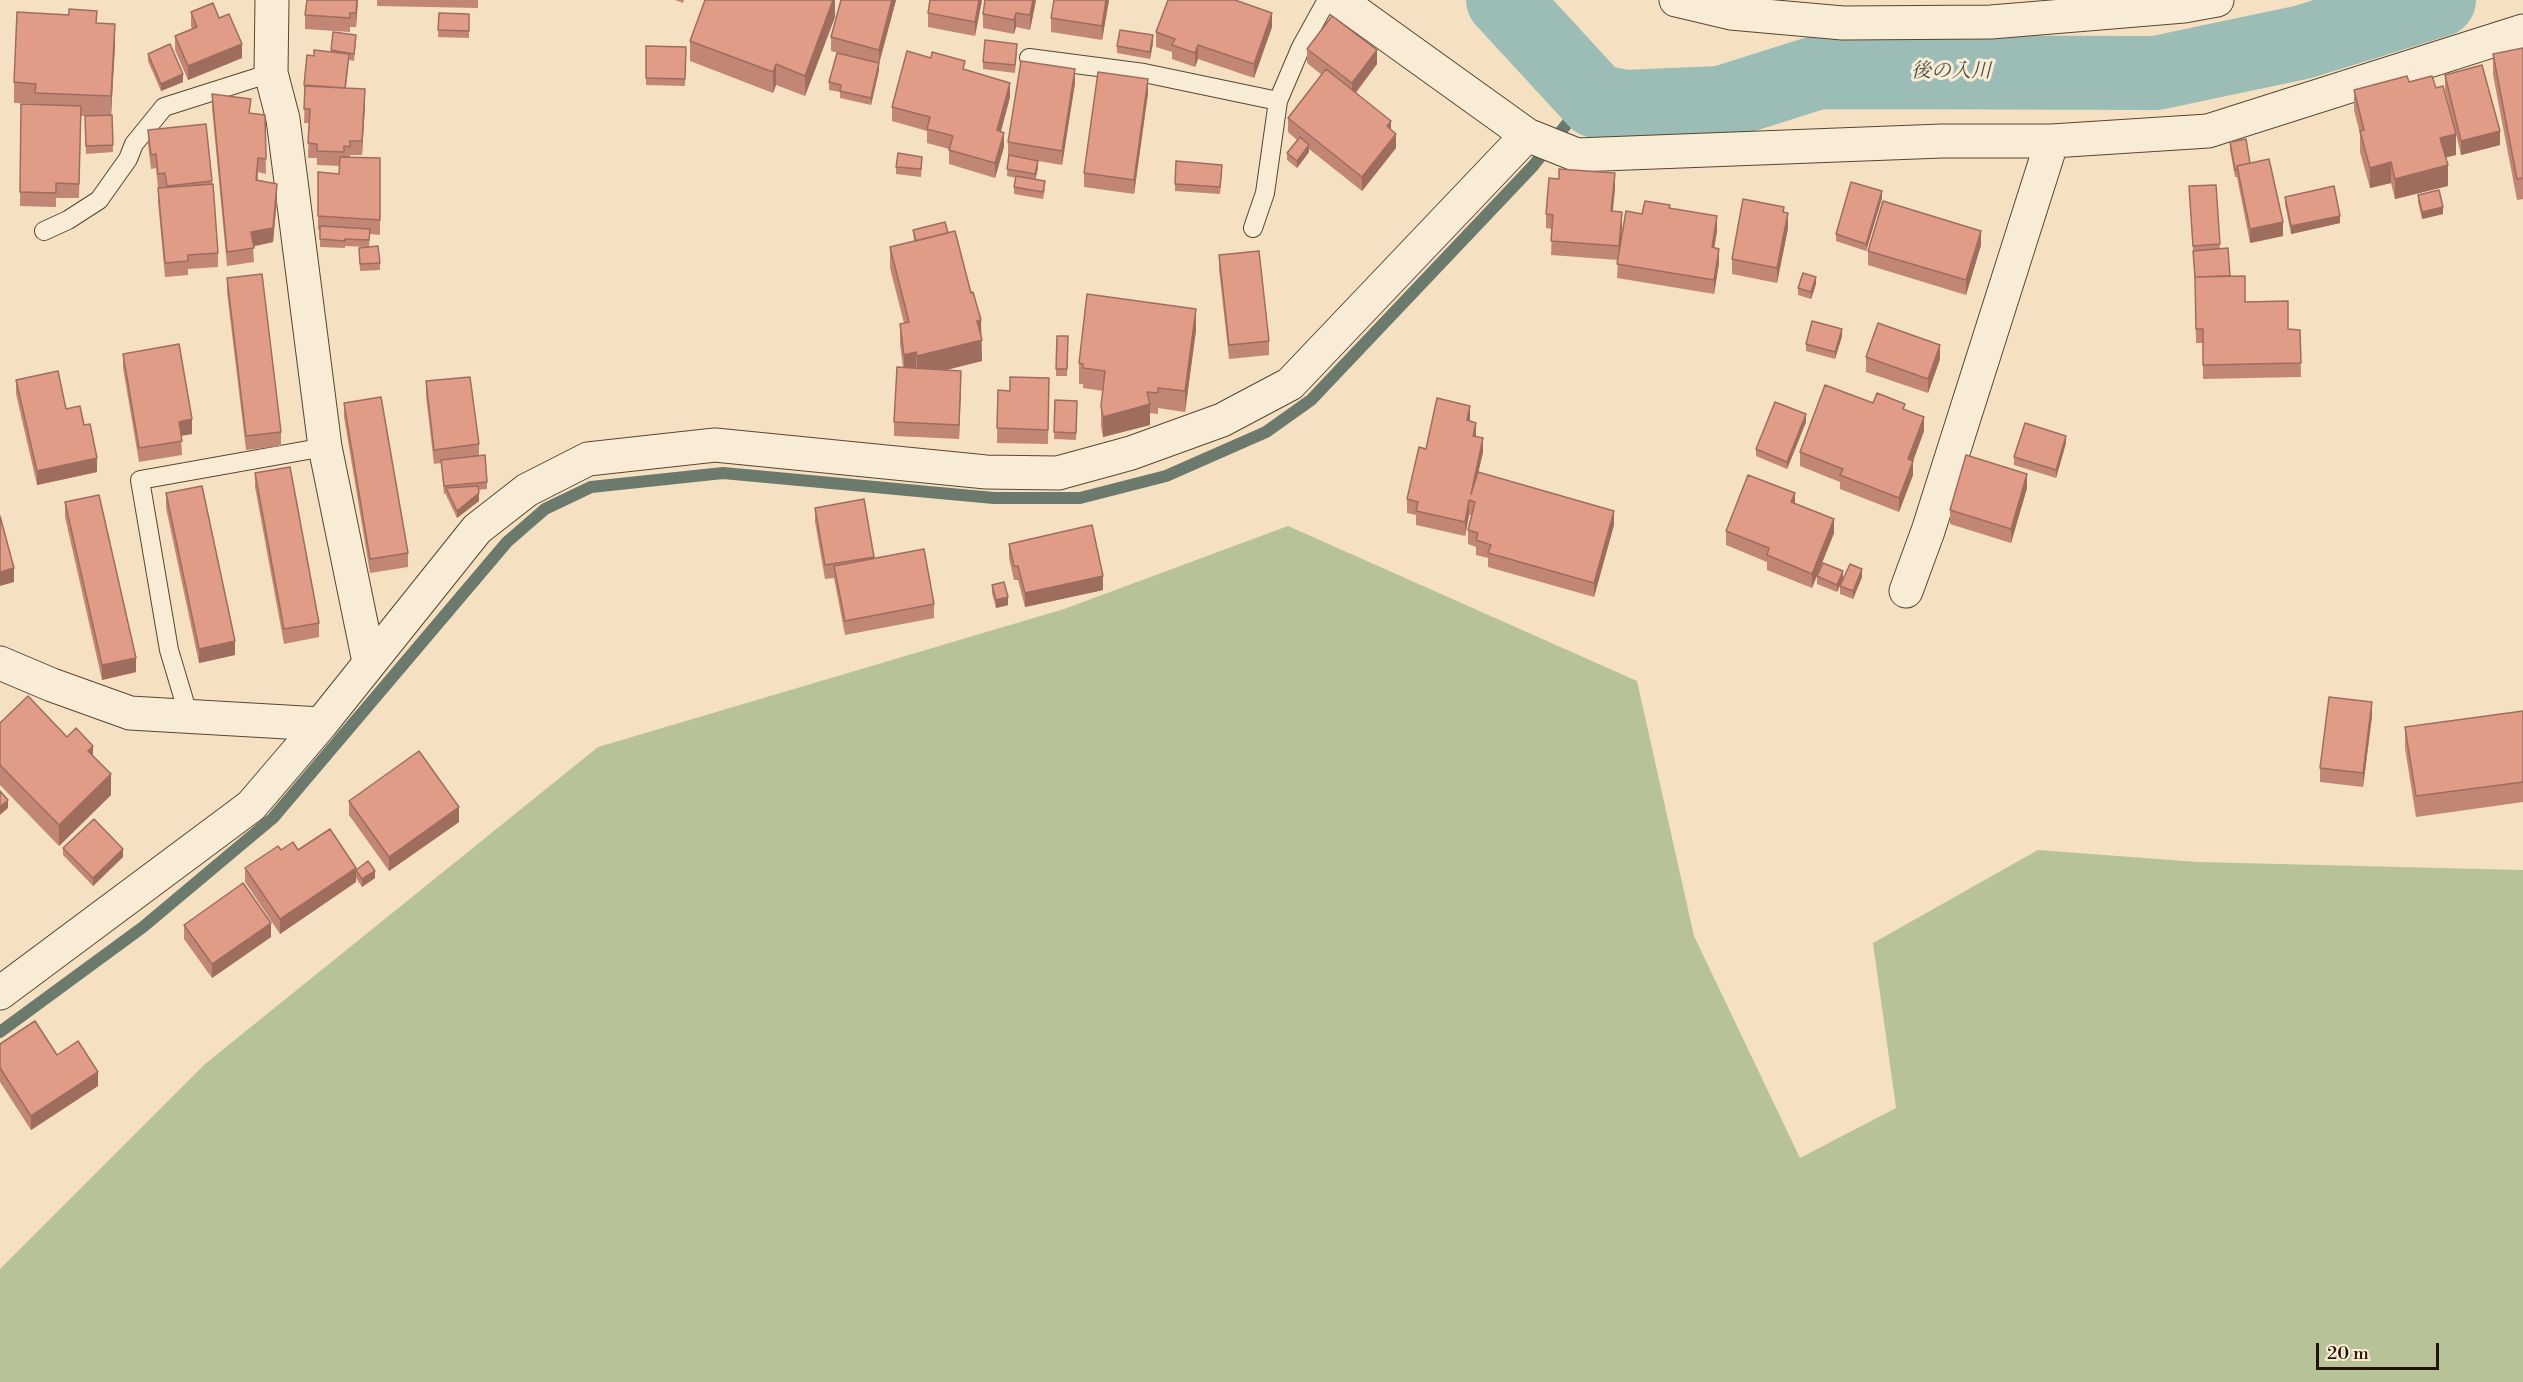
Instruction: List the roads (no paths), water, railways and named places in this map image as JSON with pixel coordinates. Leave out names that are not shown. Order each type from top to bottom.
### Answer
[{"type":"street","points":[[272,0],[271,73],[283,119],[325,447],[369,662]]},
{"type":"street","points":[[1339,0],[1544,142],[1577,155],[1942,141],[2052,141],[2208,131],[2523,31]]},
{"type":"street","points":[[1677,0],[1731,13],[1843,23],[1991,22],[2184,6],[2217,0]]},
{"type":"street","points":[[1906,591],[2052,141]]},
{"type":"street","points":[[0,993],[251,806],[321,724],[477,529],[527,490],[588,459],[715,445],[986,472],[1058,473],[1131,453],[1222,420],[1290,384],[1544,142]]},
{"type":"street","points":[[0,663],[52,686],[130,713],[321,724]]},
{"type":"lane","points":[[1253,228],[1265,193],[1278,101],[1301,47],[1327,0]]},
{"type":"lane","points":[[1029,58],[1144,73],[1278,101]]},
{"type":"lane","points":[[44,231],[68,220],[99,200],[128,159],[134,144],[164,107],[271,73]]},
{"type":"lane","points":[[189,717],[169,650],[140,480],[325,447]]},
{"type":"waterway","name":"後の入川","points":[[1503,0],[1596,101],[1624,107],[1721,103],[1819,72],[2156,73],[2303,42],[2439,0]]},
{"type":"waterway","points":[[0,1032],[143,927],[273,818],[507,542],[545,509],[591,487],[723,473],[994,498],[1080,498],[1166,476],[1266,432],[1311,400],[1533,166],[1578,110],[1596,101]]}]
